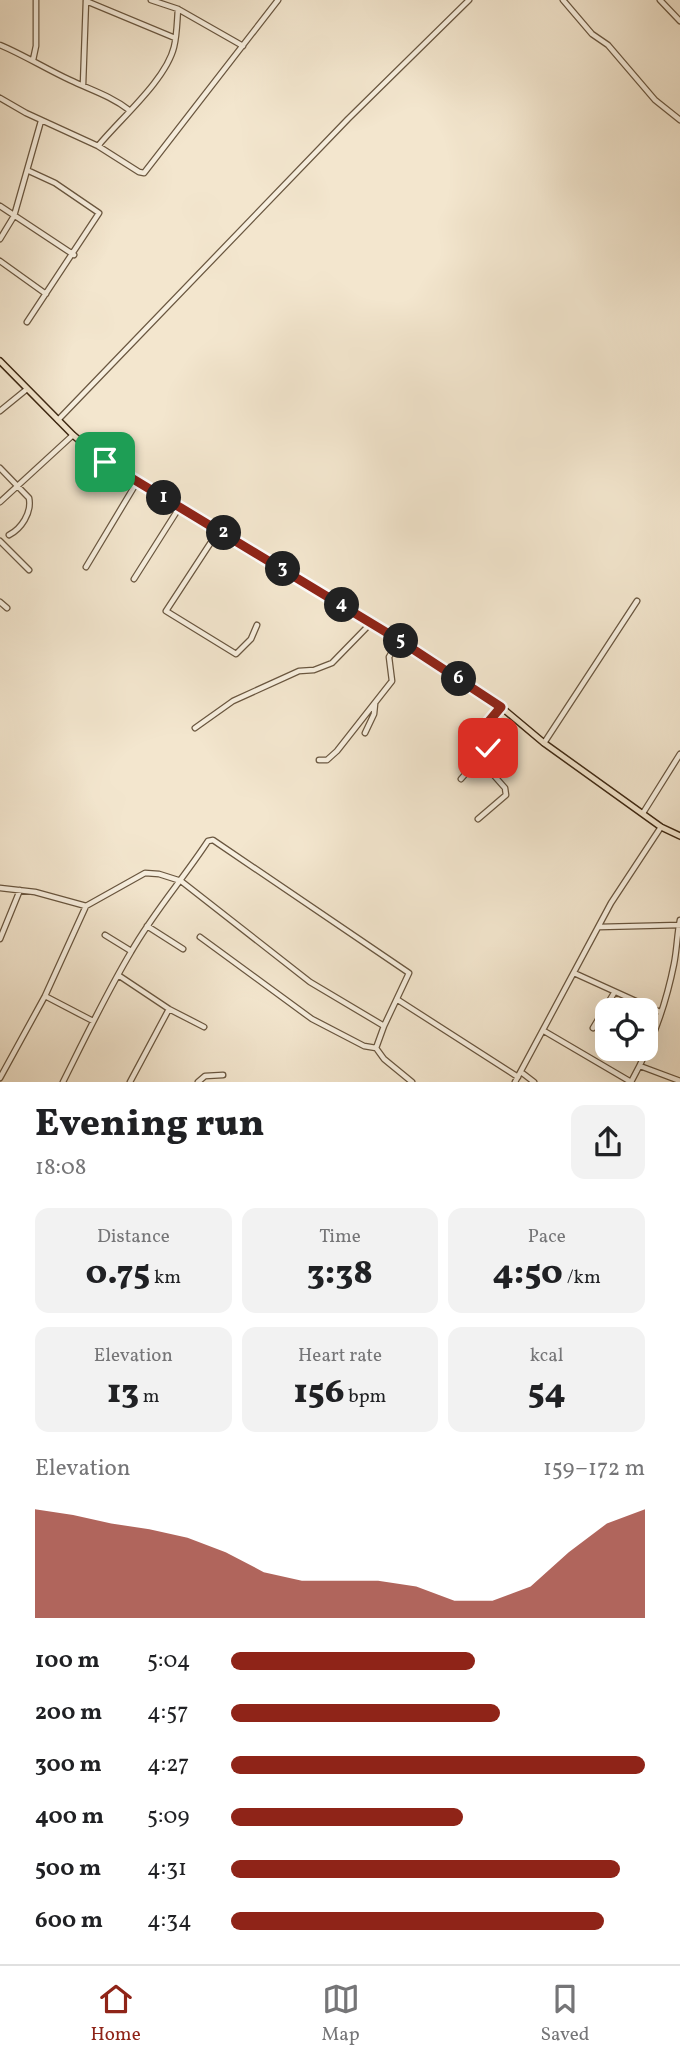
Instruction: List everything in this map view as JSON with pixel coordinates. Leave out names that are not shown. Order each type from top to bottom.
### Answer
[{"type":"main road","points":[[0,361],[73,435],[105,462],[399,640],[501,707],[544,743],[661,827],[680,836]]},
{"type":"street","points":[[33,60],[36,46],[36,0]]},
{"type":"street","points":[[151,0],[178,9],[243,46]]},
{"type":"street","points":[[0,98],[41,121],[98,146],[139,172],[146,172],[278,0]]},
{"type":"street","points":[[58,420],[356,111],[469,0]]},
{"type":"street","points":[[563,0],[655,100],[680,120]]},
{"type":"street","points":[[660,0],[680,21]]},
{"type":"street","points":[[82,85],[86,1],[175,38]]},
{"type":"street","points":[[98,146],[140,100],[167,64],[174,48],[178,9]]},
{"type":"street","points":[[0,45],[110,97],[129,110]]},
{"type":"street","points":[[0,239],[14,216],[29,171],[41,121]]},
{"type":"street","points":[[27,322],[98,218],[99,211],[55,183],[29,171]]},
{"type":"street","points":[[0,206],[74,255]]},
{"type":"street","points":[[0,261],[46,294]]},
{"type":"street","points":[[0,411],[27,389]]},
{"type":"street","points":[[0,502],[73,435]]},
{"type":"street","points":[[0,468],[29,498],[30,505],[21,527],[9,535]]},
{"type":"street","points":[[86,567],[137,482]]},
{"type":"street","points":[[134,579],[179,508]]},
{"type":"street","points":[[219,530],[166,611],[236,654],[251,639],[257,625]]},
{"type":"street","points":[[0,541],[29,570]]},
{"type":"street","points":[[544,743],[637,601]]},
{"type":"street","points":[[0,602],[7,608]]},
{"type":"street","points":[[194,728],[233,701],[299,671],[314,670],[332,663],[371,623]]},
{"type":"street","points":[[319,760],[327,760],[337,751],[392,681],[389,657],[399,640]]},
{"type":"street","points":[[365,733],[374,714],[375,703]]},
{"type":"street","points":[[488,748],[479,733],[501,707]]},
{"type":"street","points":[[461,779],[488,748]]},
{"type":"street","points":[[478,819],[506,795],[505,788],[482,762],[488,748]]},
{"type":"street","points":[[643,813],[680,754]]},
{"type":"street","points":[[518,1077],[611,903],[661,827]]},
{"type":"street","points":[[63,1082],[131,951],[162,903],[181,881],[208,841],[213,840],[409,973],[376,1048]]},
{"type":"street","points":[[0,1078],[45,996],[86,906],[145,873],[166,875],[181,881],[310,982],[384,1026]]},
{"type":"street","points":[[0,888],[35,892],[86,906]]},
{"type":"street","points":[[0,939],[20,890]]},
{"type":"street","points":[[544,1031],[631,1082],[640,1066],[674,965],[680,923],[598,927]]},
{"type":"street","points":[[147,926],[183,949]]},
{"type":"street","points":[[105,936],[131,951]]},
{"type":"street","points":[[200,937],[312,1019],[364,1046],[376,1048],[384,1059],[412,1082]]},
{"type":"street","points":[[574,973],[660,1012]]},
{"type":"street","points":[[118,975],[169,1009],[204,1027]]},
{"type":"street","points":[[593,1028],[614,993]]},
{"type":"street","points":[[45,996],[93,1021]]},
{"type":"street","points":[[398,1000],[518,1077],[534,1082]]},
{"type":"street","points":[[130,1082],[169,1009]]},
{"type":"street","points":[[640,1066],[680,1081]]},
{"type":"street","points":[[198,1082],[205,1076],[223,1075]]},
{"type":"route","points":[[105,462],[399,640],[501,707],[479,733],[488,748]]}]
